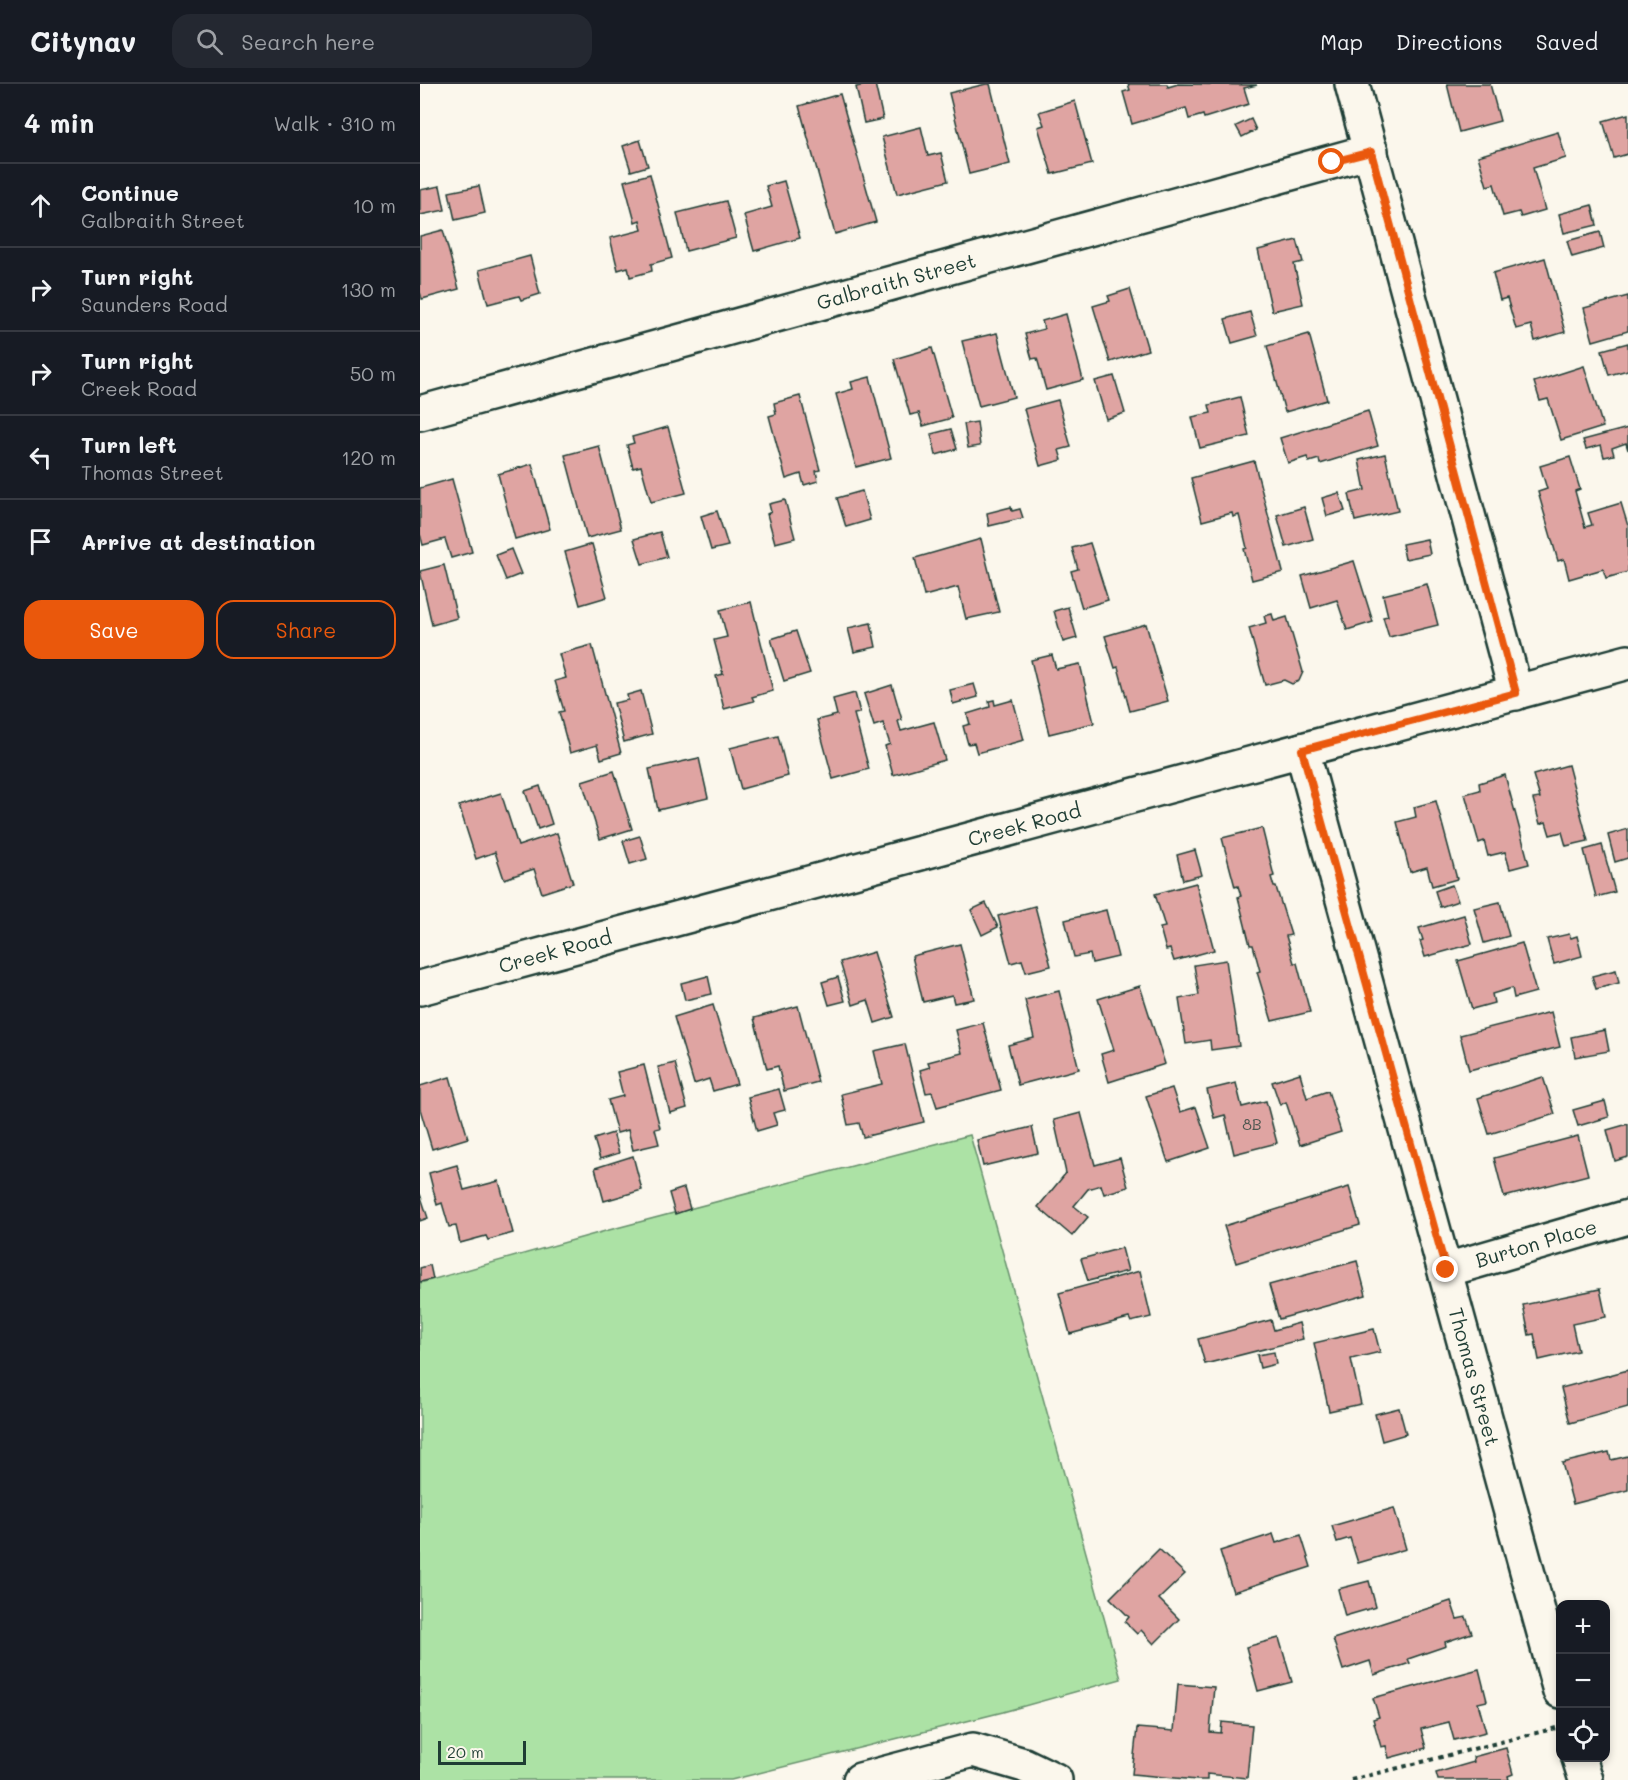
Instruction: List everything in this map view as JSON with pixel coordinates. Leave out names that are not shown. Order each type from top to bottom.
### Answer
[{"type":"street","points":[[1352,84],[1516,693]]},
{"type":"street","name":"Galbraith Street","points":[[420,413],[1371,152]]},
{"type":"street","name":"Creek Road","points":[[420,988],[1628,662]]},
{"type":"street","name":"Thomas Street","points":[[1302,750],[1556,1677]]},
{"type":"street","name":"Burton Place","points":[[1446,1270],[1628,1216]]},
{"type":"street","points":[[860,1780],[973,1750],[1024,1765],[1055,1780]]},
{"type":"street","points":[[1580,1762],[1586,1780]]},
{"type":"path","points":[[1351,1780],[1556,1728]]},
{"type":"green space","points":[[970,1135],[1121,1679],[1003,1712],[731,1780],[420,1780],[420,1283],[609,1230]]},
{"type":"building","points":[[875,84],[883,119],[864,123],[856,87]]},
{"type":"building","points":[[990,84],[1010,164],[969,174],[949,93]]},
{"type":"building","points":[[1128,84],[1167,84],[1168,87],[1178,84],[1257,85],[1244,88],[1249,104],[1204,118],[1203,115],[1189,119],[1186,108],[1132,124],[1123,92],[1130,90]]},
{"type":"building","points":[[1447,84],[1490,84],[1500,121],[1459,132]]},
{"type":"building","points":[[840,94],[876,222],[835,234],[799,106]]},
{"type":"building","points":[[1075,101],[1092,164],[1052,174],[1038,127],[1044,125],[1039,112]]},
{"type":"building","points":[[1628,114],[1628,154],[1614,158],[1603,121]]},
{"type":"building","points":[[1251,119],[1256,130],[1242,137],[1236,126]]},
{"type":"building","points":[[921,127],[928,156],[941,153],[948,181],[897,194],[882,137]]},
{"type":"building","points":[[1558,132],[1566,158],[1533,168],[1545,210],[1521,217],[1519,212],[1503,216],[1494,184],[1487,186],[1478,156]]},
{"type":"building","points":[[640,140],[648,166],[631,171],[623,146]]},
{"type":"building","points":[[650,174],[672,258],[651,264],[652,271],[630,277],[628,267],[618,270],[610,238],[642,230],[640,220],[635,222],[624,181]]},
{"type":"building","points":[[784,181],[800,238],[754,251],[744,215],[772,207],[766,186]]},
{"type":"building","points":[[440,186],[445,210],[420,215],[420,190]]},
{"type":"building","points":[[479,186],[485,213],[455,220],[449,192]]},
{"type":"building","points":[[726,201],[736,238],[686,251],[677,213]]},
{"type":"building","points":[[1592,205],[1597,225],[1564,233],[1559,214]]},
{"type":"building","points":[[443,230],[459,289],[422,299],[420,236]]},
{"type":"building","points":[[1600,232],[1604,248],[1572,257],[1567,241]]},
{"type":"building","points":[[1297,240],[1303,262],[1294,264],[1303,304],[1272,311],[1258,250]]},
{"type":"building","points":[[530,256],[540,294],[521,300],[519,296],[488,304],[479,270]]},
{"type":"building","points":[[1545,258],[1565,332],[1535,341],[1531,325],[1516,329],[1507,298],[1500,300],[1493,273]]},
{"type":"building","points":[[1130,289],[1148,350],[1110,362],[1093,306],[1110,301],[1108,296]]},
{"type":"building","points":[[1628,296],[1628,331],[1593,341],[1584,308]]},
{"type":"building","points":[[1250,312],[1257,336],[1232,343],[1225,319]]},
{"type":"building","points":[[1066,314],[1083,380],[1046,390],[1037,358],[1032,359],[1025,334],[1044,329],[1042,321]]},
{"type":"building","points":[[997,333],[1014,397],[979,406],[962,341]]},
{"type":"building","points":[[1309,334],[1327,400],[1285,412],[1267,346]]},
{"type":"building","points":[[1628,343],[1628,370],[1609,375],[1602,350]]},
{"type":"building","points":[[932,348],[952,418],[923,426],[919,413],[910,415],[894,359]]},
{"type":"building","points":[[1584,366],[1603,427],[1561,440],[1548,399],[1540,401],[1534,382]]},
{"type":"building","points":[[1114,376],[1125,413],[1106,419],[1095,381]]},
{"type":"building","points":[[870,377],[891,458],[856,467],[836,394],[853,389],[851,382]]},
{"type":"building","points":[[800,396],[820,470],[816,471],[818,481],[804,485],[801,474],[786,479],[769,416],[776,414],[774,403]]},
{"type":"building","points":[[1240,397],[1249,436],[1200,448],[1192,417],[1211,413],[1209,405]]},
{"type":"building","points":[[1058,400],[1071,447],[1059,450],[1062,460],[1040,466],[1024,409]]},
{"type":"building","points":[[1368,411],[1378,446],[1320,464],[1319,459],[1309,462],[1307,457],[1288,463],[1280,438]]},
{"type":"building","points":[[977,422],[980,446],[968,448],[964,424]]},
{"type":"building","points":[[668,427],[686,493],[651,502],[641,466],[633,468],[627,445],[634,443],[632,437]]},
{"type":"building","points":[[1628,428],[1628,450],[1626,443],[1612,448],[1614,455],[1604,457],[1601,445],[1586,449],[1583,440]]},
{"type":"building","points":[[951,429],[957,449],[936,455],[931,434]]},
{"type":"building","points":[[599,446],[621,529],[587,538],[565,455]]},
{"type":"building","points":[[1385,454],[1398,511],[1355,521],[1349,494],[1365,490],[1359,460]]},
{"type":"building","points":[[1570,457],[1580,489],[1575,491],[1585,527],[1592,525],[1588,513],[1621,503],[1628,526],[1628,572],[1606,578],[1603,569],[1569,579],[1564,559],[1558,561],[1538,492],[1547,489],[1540,466]]},
{"type":"building","points":[[1254,461],[1283,572],[1252,580],[1239,515],[1233,517],[1232,513],[1202,521],[1191,478]]},
{"type":"building","points":[[532,464],[550,529],[515,539],[498,474]]},
{"type":"building","points":[[452,479],[472,552],[451,558],[445,539],[423,545],[420,534],[420,488]]},
{"type":"building","points":[[862,491],[870,520],[846,527],[837,498]]},
{"type":"building","points":[[1339,493],[1345,511],[1327,516],[1322,498]]},
{"type":"building","points":[[785,500],[795,538],[775,543],[767,514],[771,512],[769,504]]},
{"type":"building","points":[[1011,507],[1012,511],[1020,509],[1023,518],[989,526],[987,513]]},
{"type":"building","points":[[1304,507],[1313,539],[1286,547],[1277,515]]},
{"type":"building","points":[[717,511],[728,546],[711,550],[701,516]]},
{"type":"building","points":[[660,532],[667,557],[642,564],[634,539]]},
{"type":"building","points":[[981,539],[999,612],[966,619],[958,587],[924,596],[915,558]]},
{"type":"building","points":[[1427,539],[1430,554],[1405,559],[1402,544]]},
{"type":"building","points":[[1090,543],[1108,600],[1082,608],[1071,571],[1078,569],[1072,548]]},
{"type":"building","points":[[592,544],[607,597],[580,605],[565,552]]},
{"type":"building","points":[[511,549],[521,574],[506,580],[496,555]]},
{"type":"building","points":[[1354,561],[1373,622],[1347,630],[1337,600],[1311,608],[1302,576]]},
{"type":"building","points":[[444,565],[457,618],[432,625],[420,571]]},
{"type":"building","points":[[1427,584],[1438,625],[1389,637],[1383,617],[1388,616],[1383,595]]},
{"type":"building","points":[[751,602],[773,691],[752,697],[754,701],[724,709],[716,676],[723,674],[714,640],[727,637],[720,610]]},
{"type":"building","points":[[1068,607],[1077,638],[1063,642],[1054,611]]},
{"type":"building","points":[[1272,614],[1274,621],[1287,617],[1303,672],[1299,681],[1292,684],[1284,680],[1265,685],[1249,628],[1266,623],[1264,616]]},
{"type":"building","points":[[871,623],[876,647],[854,652],[848,628]]},
{"type":"building","points":[[1146,624],[1168,701],[1130,711],[1118,667],[1115,668],[1105,636]]},
{"type":"building","points":[[796,631],[810,673],[784,681],[771,639]]},
{"type":"building","points":[[592,645],[621,753],[601,759],[597,745],[570,753],[559,712],[564,711],[555,681],[566,678],[559,654]]},
{"type":"building","points":[[1052,655],[1056,669],[1080,664],[1094,723],[1049,734],[1031,660]]},
{"type":"building","points":[[974,684],[978,697],[953,704],[950,690]]},
{"type":"building","points":[[892,685],[902,720],[898,721],[901,731],[934,722],[945,760],[893,775],[885,746],[890,744],[883,723],[874,726],[864,694]]},
{"type":"building","points":[[641,691],[652,734],[624,742],[614,703],[628,700],[627,695]]},
{"type":"building","points":[[855,693],[860,713],[854,714],[869,769],[833,779],[817,720],[837,715],[833,699]]},
{"type":"building","points":[[994,700],[995,705],[1013,700],[1024,740],[977,753],[974,743],[968,744],[963,726],[970,724],[967,714],[990,707],[989,701]]},
{"type":"building","points":[[778,736],[788,776],[741,789],[730,748]]},
{"type":"building","points":[[699,758],[708,798],[658,810],[649,769]]},
{"type":"building","points":[[1568,765],[1588,841],[1566,846],[1562,832],[1550,835],[1546,822],[1540,824],[1533,799],[1540,798],[1533,775]]},
{"type":"building","points":[[614,771],[632,829],[600,839],[582,781]]},
{"type":"building","points":[[1505,775],[1529,864],[1510,869],[1505,852],[1488,856],[1484,841],[1479,843],[1465,794],[1480,790],[1479,783]]},
{"type":"building","points":[[540,786],[552,824],[538,829],[525,791]]},
{"type":"building","points":[[501,793],[518,846],[557,833],[573,883],[542,893],[534,869],[504,879],[495,852],[476,859],[459,806]]},
{"type":"building","points":[[1436,801],[1457,879],[1432,886],[1427,867],[1410,872],[1397,822],[1416,817],[1414,807]]},
{"type":"building","points":[[1262,828],[1274,876],[1271,877],[1291,935],[1286,936],[1294,963],[1297,963],[1310,1012],[1272,1021],[1238,897],[1241,896],[1238,886],[1235,887],[1222,838]]},
{"type":"building","points":[[1628,829],[1628,858],[1615,862],[1608,835]]},
{"type":"building","points":[[640,836],[647,859],[630,864],[623,841]]},
{"type":"building","points":[[1602,845],[1615,892],[1596,897],[1584,850]]},
{"type":"building","points":[[1195,850],[1202,875],[1183,880],[1177,855]]},
{"type":"building","points":[[1196,883],[1214,950],[1174,961],[1170,949],[1166,950],[1160,928],[1165,927],[1155,894]]},
{"type":"building","points":[[1452,885],[1458,901],[1440,907],[1435,891]]},
{"type":"building","points":[[1500,902],[1509,936],[1484,943],[1474,908]]},
{"type":"building","points":[[986,903],[998,927],[982,935],[971,910]]},
{"type":"building","points":[[1035,906],[1051,966],[1026,972],[1022,960],[1011,963],[998,916]]},
{"type":"building","points":[[1106,910],[1118,957],[1092,963],[1090,954],[1074,957],[1065,920]]},
{"type":"building","points":[[1464,915],[1472,944],[1425,957],[1419,928]]},
{"type":"building","points":[[1569,934],[1571,938],[1577,936],[1582,956],[1554,964],[1547,939]]},
{"type":"building","points":[[1522,943],[1536,992],[1514,998],[1512,988],[1492,994],[1494,1003],[1472,1009],[1458,961]]},
{"type":"building","points":[[960,944],[974,999],[954,1003],[952,995],[923,1002],[912,956]]},
{"type":"building","points":[[874,952],[894,1017],[875,1023],[868,1000],[853,1005],[840,962]]},
{"type":"building","points":[[1226,960],[1239,1046],[1211,1050],[1210,1040],[1186,1044],[1179,999],[1199,995],[1194,965]]},
{"type":"building","points":[[1616,970],[1619,983],[1596,989],[1592,976]]},
{"type":"building","points":[[708,976],[712,994],[685,1000],[681,983]]},
{"type":"building","points":[[838,977],[845,1001],[829,1005],[822,982]]},
{"type":"building","points":[[1140,986],[1165,1064],[1109,1082],[1101,1054],[1114,1050],[1098,999]]},
{"type":"building","points":[[1059,991],[1079,1069],[1018,1085],[1008,1045],[1034,1038],[1025,1000]]},
{"type":"building","points":[[713,1005],[737,1084],[713,1091],[709,1079],[694,1084],[674,1017]]},
{"type":"building","points":[[798,1006],[818,1082],[784,1091],[778,1066],[767,1069],[754,1018]]},
{"type":"building","points":[[1551,1012],[1560,1047],[1469,1070],[1460,1035]]},
{"type":"building","points":[[983,1023],[1001,1090],[937,1107],[932,1092],[926,1093],[920,1070],[930,1067],[928,1062],[962,1053],[956,1030]]},
{"type":"building","points":[[1605,1030],[1609,1051],[1575,1057],[1571,1037]]},
{"type":"building","points":[[905,1044],[924,1122],[863,1137],[859,1123],[848,1125],[841,1094],[882,1084],[874,1051]]},
{"type":"building","points":[[675,1063],[687,1108],[670,1113],[658,1067]]},
{"type":"building","points":[[644,1065],[660,1128],[655,1129],[659,1144],[633,1150],[628,1130],[617,1133],[608,1100],[623,1096],[617,1072]]},
{"type":"building","points":[[1300,1073],[1307,1098],[1328,1091],[1341,1132],[1300,1145],[1286,1102],[1280,1105],[1272,1082]]},
{"type":"building","points":[[450,1077],[468,1138],[432,1149],[420,1109],[420,1086]]},
{"type":"building","points":[[1543,1077],[1555,1114],[1489,1134],[1478,1098]]},
{"type":"building","points":[[1236,1083],[1242,1107],[1266,1101],[1277,1143],[1234,1154],[1225,1115],[1214,1118],[1207,1090]]},
{"type":"building","points":[[1172,1088],[1180,1112],[1196,1107],[1210,1148],[1168,1162],[1146,1096]]},
{"type":"building","points":[[779,1089],[785,1110],[773,1113],[777,1125],[757,1131],[748,1097]]},
{"type":"building","points":[[1605,1101],[1609,1117],[1578,1126],[1573,1110]]},
{"type":"building","points":[[1081,1113],[1095,1165],[1120,1158],[1128,1187],[1104,1194],[1101,1185],[1088,1189],[1074,1206],[1088,1217],[1072,1236],[1038,1207],[1066,1173],[1054,1120]]},
{"type":"building","points":[[1628,1124],[1628,1157],[1615,1161],[1607,1130]]},
{"type":"building","points":[[1032,1127],[1038,1153],[983,1166],[977,1140]]},
{"type":"building","points":[[613,1133],[619,1153],[600,1159],[594,1139]]},
{"type":"building","points":[[1578,1136],[1588,1175],[1504,1197],[1494,1158]]},
{"type":"building","points":[[633,1156],[642,1190],[604,1201],[595,1168]]},
{"type":"building","points":[[457,1165],[464,1190],[499,1181],[513,1233],[488,1240],[486,1236],[460,1243],[456,1226],[449,1227],[442,1203],[437,1205],[429,1173]]},
{"type":"building","points":[[1349,1187],[1360,1225],[1236,1263],[1224,1226]]},
{"type":"building","points":[[684,1188],[690,1209],[675,1214],[669,1193]]},
{"type":"building","points":[[420,1194],[428,1218],[420,1221]]},
{"type":"building","points":[[1122,1248],[1128,1271],[1088,1281],[1081,1259]]},
{"type":"building","points":[[1357,1261],[1366,1295],[1279,1319],[1269,1285]]},
{"type":"building","points":[[430,1265],[433,1279],[420,1282],[420,1268]]},
{"type":"building","points":[[1140,1271],[1151,1317],[1131,1322],[1129,1318],[1070,1334],[1059,1293]]},
{"type":"building","points":[[1600,1289],[1606,1317],[1572,1324],[1578,1351],[1539,1360],[1534,1334],[1529,1335],[1523,1305]]},
{"type":"building","points":[[1271,1320],[1274,1330],[1299,1323],[1303,1339],[1205,1364],[1198,1339]]},
{"type":"building","points":[[1374,1329],[1380,1352],[1351,1359],[1361,1404],[1329,1411],[1314,1343]]},
{"type":"building","points":[[1274,1352],[1276,1364],[1260,1368],[1257,1355]]},
{"type":"building","points":[[1628,1370],[1628,1407],[1570,1423],[1561,1388]]},
{"type":"building","points":[[1399,1408],[1406,1434],[1382,1441],[1375,1414]]},
{"type":"building","points":[[1609,1452],[1611,1460],[1628,1456],[1628,1490],[1573,1504],[1562,1463]]},
{"type":"building","points":[[1394,1508],[1406,1549],[1358,1563],[1350,1538],[1337,1542],[1332,1526]]},
{"type":"building","points":[[1273,1534],[1276,1543],[1301,1535],[1311,1567],[1233,1592],[1220,1551]]},
{"type":"building","points":[[1159,1549],[1185,1574],[1159,1599],[1179,1619],[1154,1644],[1141,1630],[1137,1634],[1125,1622],[1129,1617],[1110,1598]]},
{"type":"building","points":[[1369,1581],[1376,1607],[1345,1616],[1338,1589]]},
{"type":"building","points":[[1451,1601],[1457,1619],[1466,1617],[1472,1633],[1445,1642],[1446,1646],[1408,1659],[1410,1663],[1374,1675],[1370,1661],[1343,1670],[1333,1639]]},
{"type":"building","points":[[1279,1638],[1292,1682],[1258,1691],[1246,1647]]},
{"type":"building","points":[[1479,1669],[1487,1701],[1478,1703],[1486,1732],[1454,1740],[1449,1722],[1421,1729],[1426,1748],[1389,1758],[1386,1746],[1381,1747],[1373,1719],[1379,1717],[1373,1698]]},
{"type":"building","points":[[1178,1684],[1214,1687],[1210,1732],[1221,1733],[1222,1722],[1252,1725],[1247,1778],[1207,1774],[1207,1780],[1197,1780],[1132,1774],[1137,1728],[1174,1731]]},
{"type":"building","points":[[1506,1748],[1513,1774],[1508,1776],[1509,1780],[1438,1780],[1436,1773],[1474,1762],[1473,1757]]},
{"type":"route","points":[[1332,162],[1371,152],[1516,693],[1302,750],[1446,1270]]}]
